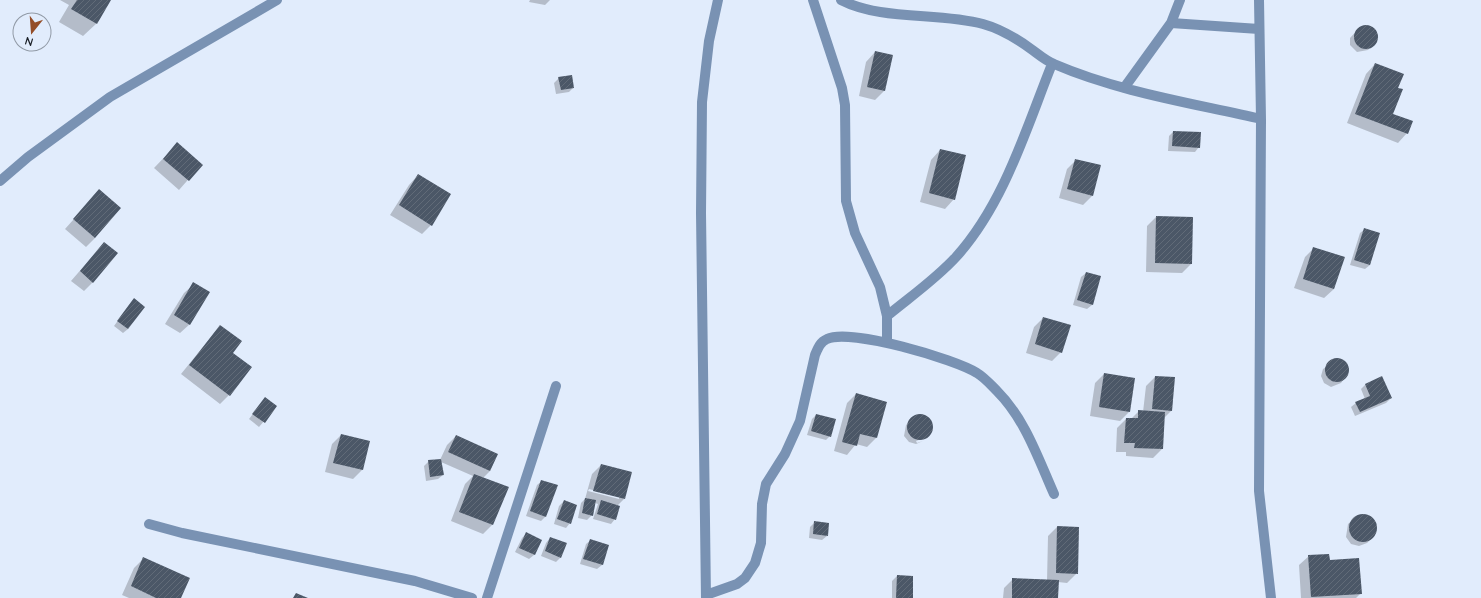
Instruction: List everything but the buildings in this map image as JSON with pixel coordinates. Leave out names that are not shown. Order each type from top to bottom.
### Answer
[{"type":"street","points":[[0,181],[28,157],[110,97],[277,0]]},
{"type":"street","points":[[718,0],[709,41],[702,102],[701,213],[706,596],[737,584],[745,578],[755,563],[761,543],[762,504],[766,484],[785,454],[800,421],[812,364],[819,345],[828,338],[843,337],[887,342],[963,366],[978,373],[998,392],[1026,429],[1054,494]]},
{"type":"street","points":[[812,0],[842,88],[845,105],[846,201],[855,233],[880,287],[887,316],[887,342]]},
{"type":"street","points":[[841,0],[861,8],[961,19],[985,25],[1004,32],[1052,64],[1124,88],[1261,119]]},
{"type":"street","points":[[1124,88],[1171,23],[1180,0]]},
{"type":"street","points":[[1259,0],[1261,119],[1259,491],[1271,598]]},
{"type":"street","points":[[1171,23],[1259,29]]},
{"type":"street","points":[[887,316],[956,257],[972,238],[990,208],[1011,167],[1052,64]]},
{"type":"street","points":[[487,598],[556,386]]},
{"type":"street","points":[[149,524],[189,534],[414,581],[472,598]]}]
